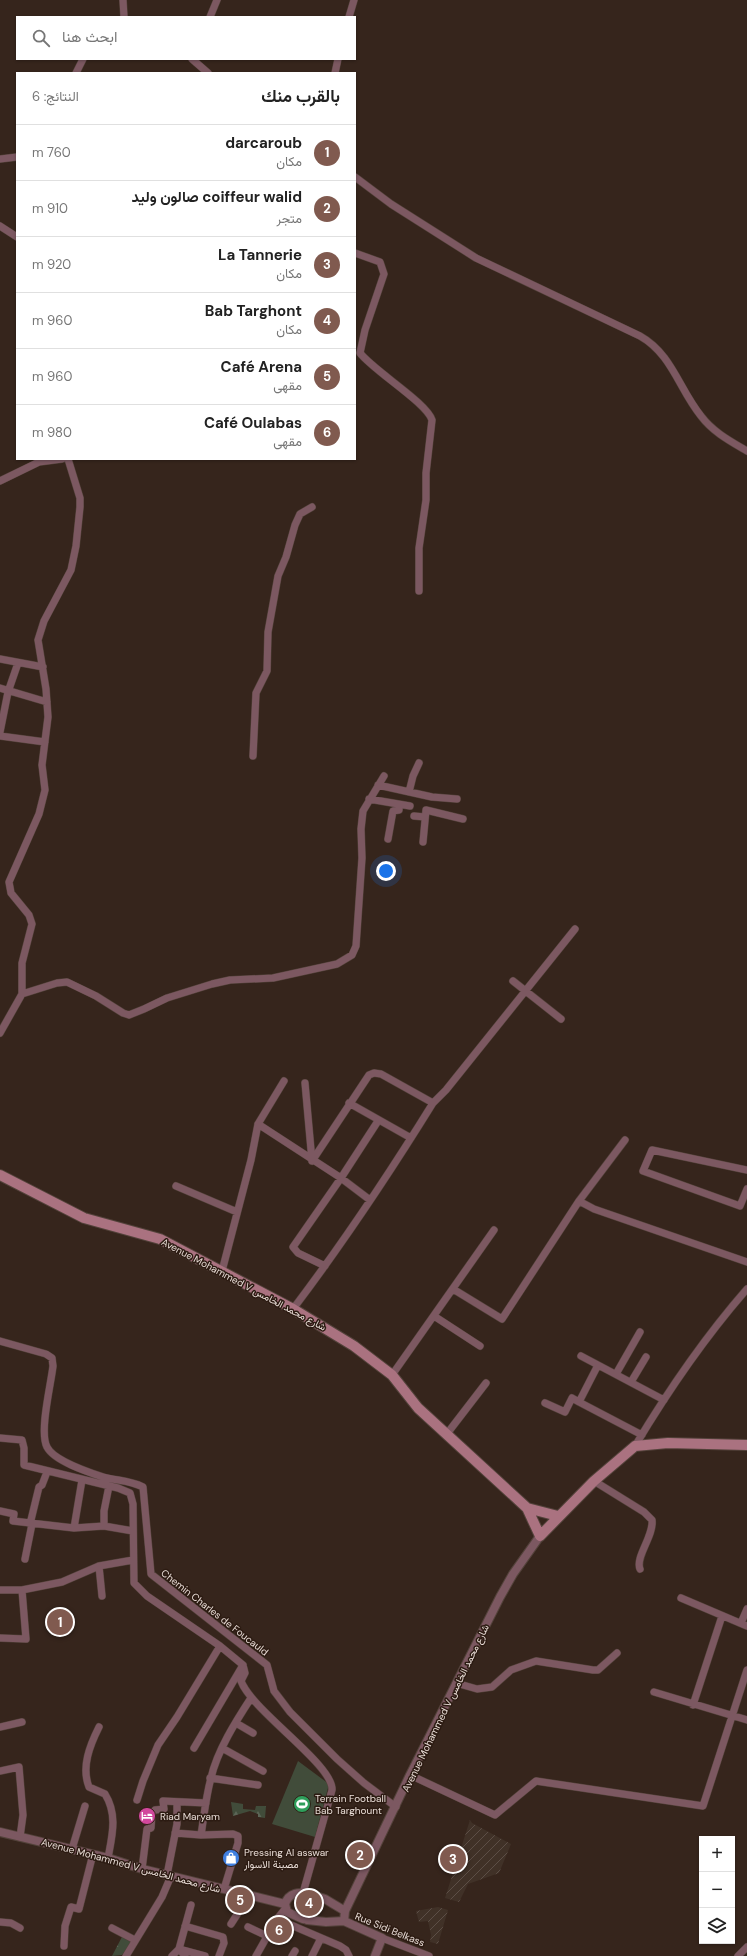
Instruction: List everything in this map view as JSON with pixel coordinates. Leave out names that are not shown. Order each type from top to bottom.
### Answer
[{"type":"main road","name":"Avenue Mohammed V شارع محمد الخامس","points":[[0,1175],[84,1218],[154,1236],[293,1309],[354,1346],[392,1375],[418,1408],[528,1508],[540,1536]]},
{"type":"main road","points":[[540,1536],[594,1481],[635,1446],[668,1443],[747,1445]]},
{"type":"main road","name":"Avenue Mohammed V شارع محمد الخامس","points":[[528,1508],[558,1516]]},
{"type":"street","points":[[123,0],[124,16]]},
{"type":"street","points":[[210,16],[217,0]]},
{"type":"street","points":[[349,16],[354,0]]},
{"type":"street","points":[[76,72],[82,60]]},
{"type":"street","points":[[193,60],[207,72]]},
{"type":"street","points":[[335,72],[338,60]]},
{"type":"street","points":[[0,159],[16,157]]},
{"type":"street","points":[[356,178],[391,204],[476,258],[654,344],[670,364],[696,409],[706,423],[714,431],[747,452]]},
{"type":"street","points":[[0,226],[16,236]]},
{"type":"street","points":[[356,253],[380,262],[383,267],[384,274],[365,330],[360,354],[417,402],[430,415],[432,420],[426,474],[426,500],[419,548],[418,591]]},
{"type":"street","points":[[0,481],[39,462],[54,460]]},
{"type":"street","points":[[0,1033],[22,994],[23,959],[32,924],[29,915],[11,893],[9,882],[39,814],[43,800],[44,779],[42,765],[48,717],[39,644],[40,630],[71,570],[80,521],[80,498],[68,460]]},
{"type":"street","points":[[252,756],[256,693],[267,671],[268,632],[278,576],[300,514],[312,507]]},
{"type":"street","points":[[0,659],[43,667]]},
{"type":"street","points":[[0,732],[2,710],[18,663]]},
{"type":"street","points":[[0,688],[8,692],[47,702]]},
{"type":"street","points":[[0,736],[45,742]]},
{"type":"street","points":[[409,792],[413,776],[419,763]]},
{"type":"street","points":[[22,994],[57,983],[67,982],[96,996],[123,1013],[129,1015],[144,1010],[167,998],[212,984],[289,976],[337,964],[348,959],[352,956],[356,946],[362,858],[361,829],[363,811],[384,776]]},
{"type":"street","points":[[378,785],[432,797],[457,799]]},
{"type":"street","points":[[369,799],[410,806]]},
{"type":"street","points":[[388,840],[393,811],[399,810],[399,805]]},
{"type":"street","points":[[423,842],[426,810],[463,819]]},
{"type":"street","points":[[414,816],[425,818]]},
{"type":"street","points":[[293,1309],[325,1266],[370,1200],[433,1103],[446,1090],[575,929]]},
{"type":"street","points":[[513,981],[561,1019]]},
{"type":"street","points":[[312,1161],[349,1103],[369,1075],[374,1073],[381,1074],[433,1103]]},
{"type":"street","points":[[222,1271],[251,1160],[258,1124],[284,1081]]},
{"type":"street","points":[[305,1083],[312,1161]]},
{"type":"street","points":[[349,1103],[411,1138]]},
{"type":"street","points":[[325,1266],[298,1253],[293,1247],[341,1178],[378,1120]]},
{"type":"street","points":[[258,1124],[312,1161],[341,1178],[370,1200]]},
{"type":"street","points":[[453,1289],[502,1319],[580,1201],[625,1140]]},
{"type":"street","points":[[747,1170],[652,1150],[643,1171],[740,1206],[747,1189]]},
{"type":"street","points":[[176,1186],[237,1212]]},
{"type":"street","points":[[580,1201],[594,1209],[747,1262]]},
{"type":"street","points":[[392,1375],[494,1230]]},
{"type":"street","points":[[635,1446],[695,1354],[747,1289]]},
{"type":"street","points":[[434,1316],[480,1346]]},
{"type":"street","points":[[616,1374],[640,1332]]},
{"type":"street","name":"Chemin Charles de Foucauld","points":[[0,1341],[46,1354],[52,1358],[53,1366],[44,1435],[47,1447],[53,1454],[87,1471],[105,1477],[133,1482],[143,1488],[151,1574],[266,1665],[274,1691],[290,1712],[337,1759],[364,1783],[396,1806]]},
{"type":"street","points":[[581,1356],[664,1400]]},
{"type":"street","points":[[631,1382],[646,1357]]},
{"type":"street","points":[[579,1402],[598,1365]]},
{"type":"street","points":[[446,1435],[486,1383]]},
{"type":"street","points":[[545,1403],[565,1412],[572,1398],[642,1435]]},
{"type":"street","points":[[0,1438],[22,1440],[24,1448],[24,1466],[128,1491],[131,1495],[133,1580],[140,1590],[220,1646],[243,1665],[245,1673],[241,1681],[244,1689],[251,1698],[290,1735],[332,1782],[332,1790],[309,1894]]},
{"type":"street","points":[[25,1559],[39,1487],[42,1485],[47,1472]]},
{"type":"street","points":[[74,1528],[82,1480]]},
{"type":"street","points":[[594,1481],[644,1512],[652,1520],[652,1533],[639,1563],[640,1569]]},
{"type":"street","points":[[104,1526],[104,1511],[109,1486]]},
{"type":"street","points":[[0,1511],[14,1514],[13,1521],[31,1524],[74,1528],[104,1526],[132,1530]]},
{"type":"street","name":"Avenue Mohammed V شارع محمد الخامس","points":[[0,1832],[93,1854],[142,1869],[244,1894],[285,1906],[291,1915],[305,1919],[326,1922],[344,1921],[345,1911],[410,1775],[456,1684],[513,1574],[540,1536]]},
{"type":"street","points":[[0,1590],[22,1590],[62,1582],[99,1566],[133,1560]]},
{"type":"street","points":[[99,1566],[102,1596]]},
{"type":"street","points":[[0,1638],[26,1639],[22,1590]]},
{"type":"street","points":[[681,1598],[744,1624],[747,1609]]},
{"type":"street","points":[[693,1705],[722,1616]]},
{"type":"street","points":[[137,1800],[158,1745],[178,1717],[220,1646]]},
{"type":"street","points":[[456,1684],[477,1688],[492,1688],[511,1670],[536,1661],[598,1670],[617,1653]]},
{"type":"street","points":[[194,1748],[243,1665]]},
{"type":"street","points":[[410,1775],[495,1814],[536,1781],[703,1806],[747,1670]]},
{"type":"street","points":[[654,1692],[693,1705],[747,1720]]},
{"type":"street","points":[[201,1835],[210,1778],[222,1748],[251,1698]]},
{"type":"street","points":[[0,1726],[22,1722]]},
{"type":"street","points":[[236,1723],[253,1733]]},
{"type":"street","points":[[99,1726],[88,1758],[85,1774],[89,1787],[105,1794],[113,1815],[114,1825],[108,1858]]},
{"type":"street","points":[[222,1748],[263,1770]]},
{"type":"street","points":[[0,1771],[19,1767],[23,1815],[20,1837]]},
{"type":"street","points":[[210,1778],[258,1784]]},
{"type":"street","points":[[142,1869],[147,1829],[151,1828],[152,1813],[154,1810],[164,1809],[163,1801],[177,1803],[192,1801],[206,1803]]},
{"type":"street","points":[[126,1956],[134,1940],[162,1897],[169,1875],[177,1824],[177,1803]]},
{"type":"street","points":[[72,1849],[85,1806]]},
{"type":"street","points":[[175,1833],[201,1835],[233,1834],[239,1837],[224,1889]]},
{"type":"street","points":[[64,1946],[65,1926],[71,1907],[79,1908],[93,1854]]},
{"type":"street","points":[[231,1924],[240,1910],[244,1894]]},
{"type":"street","points":[[256,1956],[285,1906],[289,1896],[309,1894],[325,1899],[345,1911]]},
{"type":"street","points":[[172,1956],[179,1949],[191,1905]]},
{"type":"street","points":[[277,1919],[346,1950],[350,1956]]},
{"type":"street","name":"Rue Sidi Belkass","points":[[344,1921],[382,1938],[429,1956]]},
{"type":"street","points":[[0,1922],[11,1923],[20,1928]]},
{"type":"street","points":[[185,1926],[223,1937],[224,1943],[219,1956]]},
{"type":"street","points":[[248,1926],[268,1936]]},
{"type":"street","points":[[112,1928],[134,1940]]},
{"type":"street","points":[[312,1956],[321,1938]]},
{"type":"street","points":[[374,1956],[382,1938]]},
{"type":"street","points":[[738,1956],[747,1947]]},
{"type":"street","points":[[179,1949],[185,1956]]},
{"type":"street","points":[[179,1949],[205,1956]]},
{"type":"shaded area","points":[[470,1820],[472,1823],[511,1844],[499,1873],[468,1884],[459,1902],[445,1898]]},
{"type":"shaded area","points":[[438,1907],[448,1910],[438,1944],[430,1942],[431,1935],[428,1921],[419,1922],[416,1911]]},
{"type":"green space","name":"Terrain Football Bab Targhount","points":[[298,1761],[329,1784],[315,1837],[272,1824]]},
{"type":"green space","points":[[231,1802],[243,1804],[243,1809],[255,1810],[256,1806],[266,1806],[265,1818],[258,1817],[258,1814],[250,1811],[233,1816]]},
{"type":"green space","points":[[123,1935],[133,1940],[122,1955],[112,1956]]},
{"type":"place","name":"darcaroub","points":[[60,1622]]},
{"type":"place","name":"Terrain Football Bab Targhount","points":[[302,1804]]},
{"type":"place","name":"Riad Maryam","points":[[147,1816]]},
{"type":"place","name":"coiffeur walid صالون وليد","points":[[360,1855]]},
{"type":"place","name":"Pressing Al asswar مصبنة الاسوار","points":[[231,1858]]},
{"type":"place","name":"La Tannerie","points":[[453,1859]]},
{"type":"place","name":"Café Arena","points":[[240,1900]]},
{"type":"place","name":"Bab Targhont","points":[[309,1903]]},
{"type":"place","name":"Café Oulabas","points":[[279,1930]]}]
